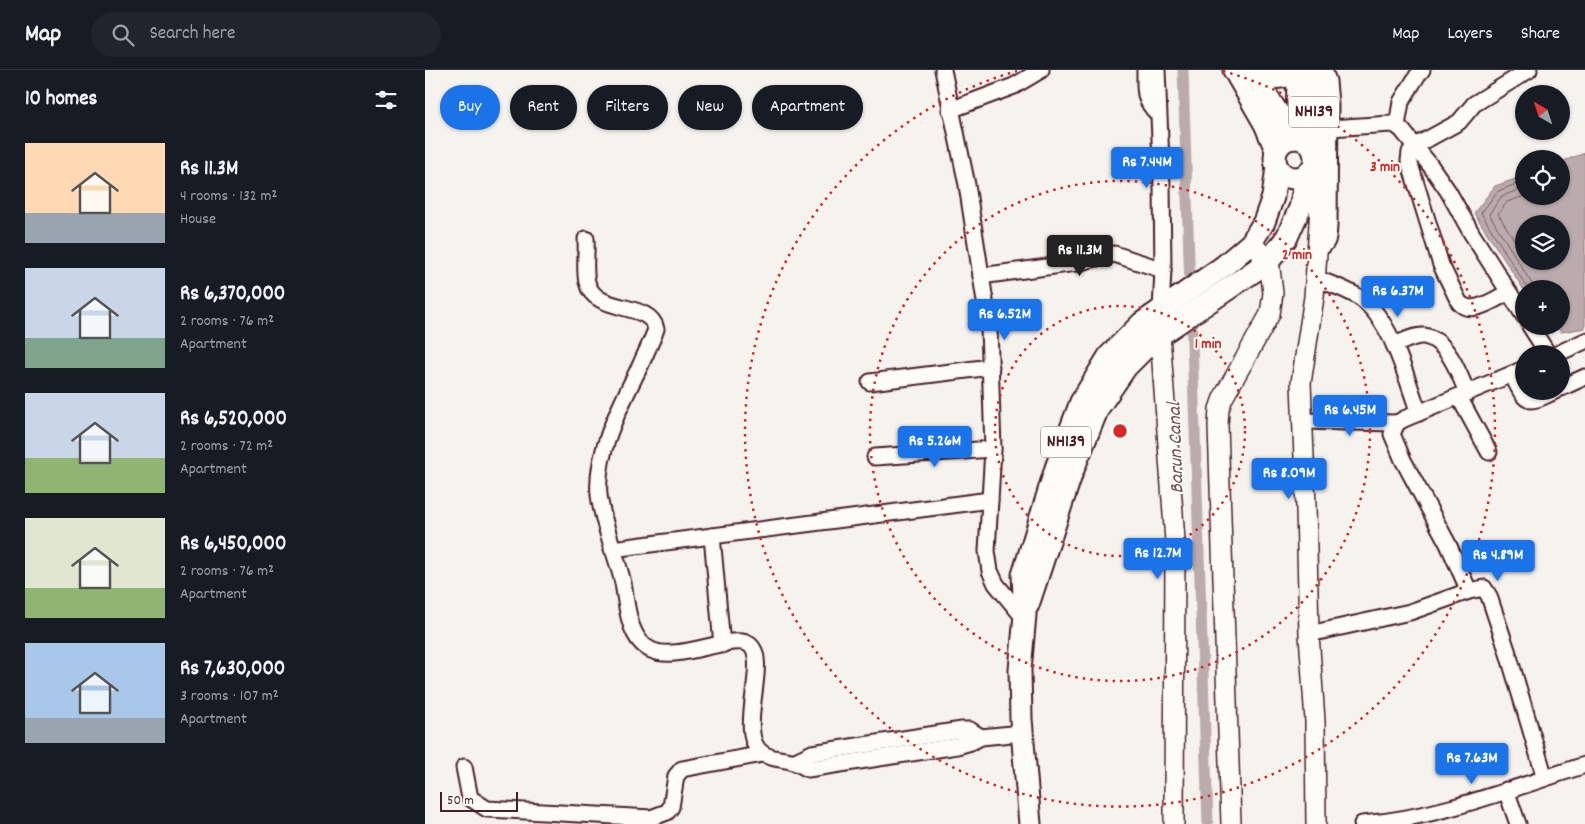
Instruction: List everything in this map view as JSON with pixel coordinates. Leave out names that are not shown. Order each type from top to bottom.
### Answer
[{"type":"highway","points":[[1233,70],[1265,124],[1277,159],[1285,175],[1302,177],[1311,166]]},
{"type":"highway","points":[[1251,70],[1265,77],[1273,78],[1281,78],[1304,71]]},
{"type":"highway","points":[[1251,70],[1295,137]]},
{"type":"highway","name":"NH139","points":[[1295,137],[1304,71]]},
{"type":"highway","name":"NH139","points":[[1304,71],[1311,166]]},
{"type":"highway","name":"NH139","points":[[1029,824],[1022,733],[1020,670],[1024,616],[1072,472],[1098,408],[1126,367],[1166,318],[1204,280],[1251,243],[1264,222],[1273,197],[1277,159],[1283,142],[1295,137],[1310,144],[1311,166],[1300,208],[1287,237],[1269,261],[1206,304],[1166,318]]},
{"type":"main road","points":[[1311,166],[1319,184],[1320,197],[1314,298],[1301,383],[1309,634],[1315,721],[1316,824]]},
{"type":"main road","points":[[1231,824],[1219,417],[1221,404],[1228,387],[1270,314],[1273,293],[1269,261],[1251,243]]},
{"type":"main road","points":[[1166,318],[1175,541],[1174,824]]},
{"type":"street","points":[[943,70],[967,185],[989,327],[993,449],[987,551],[990,571],[996,584],[1024,616]]},
{"type":"street","points":[[950,110],[1014,86],[1041,70]]},
{"type":"street","points":[[1145,70],[1145,90],[1148,103],[1158,114]]},
{"type":"street","points":[[1157,70],[1166,318]]},
{"type":"street","points":[[1317,250],[1325,246],[1329,236],[1329,92],[1324,70]]},
{"type":"street","points":[[1397,126],[1401,102],[1422,70]]},
{"type":"street","points":[[1509,292],[1475,308],[1468,308],[1459,302],[1441,264],[1409,161],[1410,152],[1415,146],[1459,122],[1474,104],[1529,70]]},
{"type":"street","points":[[1330,128],[1379,124],[1397,126],[1415,146],[1448,191],[1472,234],[1515,302]]},
{"type":"street","points":[[586,239],[587,281],[591,291],[603,301],[644,314],[655,323],[656,329],[615,420],[601,459],[599,493],[605,526],[621,576],[634,632],[640,642],[658,653],[671,654],[735,642],[744,642],[750,645],[756,656],[752,738],[756,748],[763,754]]},
{"type":"street","points":[[981,276],[1076,263],[1114,254],[1163,270]]},
{"type":"street","points":[[1315,278],[1359,298],[1368,305],[1384,325],[1394,345],[1419,413]]},
{"type":"street","points":[[1394,345],[1417,336],[1429,337],[1451,358],[1463,395],[1489,452]]},
{"type":"street","points":[[1570,348],[1585,341]]},
{"type":"street","points":[[870,382],[991,367]]},
{"type":"street","points":[[1302,421],[1397,423],[1515,373]]},
{"type":"street","points":[[1570,384],[1585,377]]},
{"type":"street","points":[[1397,423],[1392,434],[1394,440],[1436,519],[1469,591]]},
{"type":"street","points":[[875,457],[993,449]]},
{"type":"street","points":[[612,549],[990,500]]},
{"type":"street","points":[[711,536],[722,645]]},
{"type":"street","points":[[1309,634],[1410,612],[1469,591],[1484,588],[1489,596],[1545,778]]},
{"type":"street","points":[[464,766],[470,798],[487,809],[651,818],[667,812],[671,807],[676,776],[682,769],[763,754],[793,762],[808,769],[957,746],[981,737],[1022,733]]},
{"type":"street","points":[[1362,824],[1384,823],[1429,813],[1585,765]]},
{"type":"street","points":[[1506,790],[1518,824]]},
{"type":"water","points":[[1585,153],[1585,328],[1570,330],[1570,280],[1518,280],[1474,213],[1495,186],[1515,179],[1515,205],[1570,205],[1570,159]]},
{"type":"waterway","name":"Barun Canal","points":[[1183,70],[1190,290]]},
{"type":"waterway","name":"Barun Canal","points":[[1191,311],[1208,824]]}]
